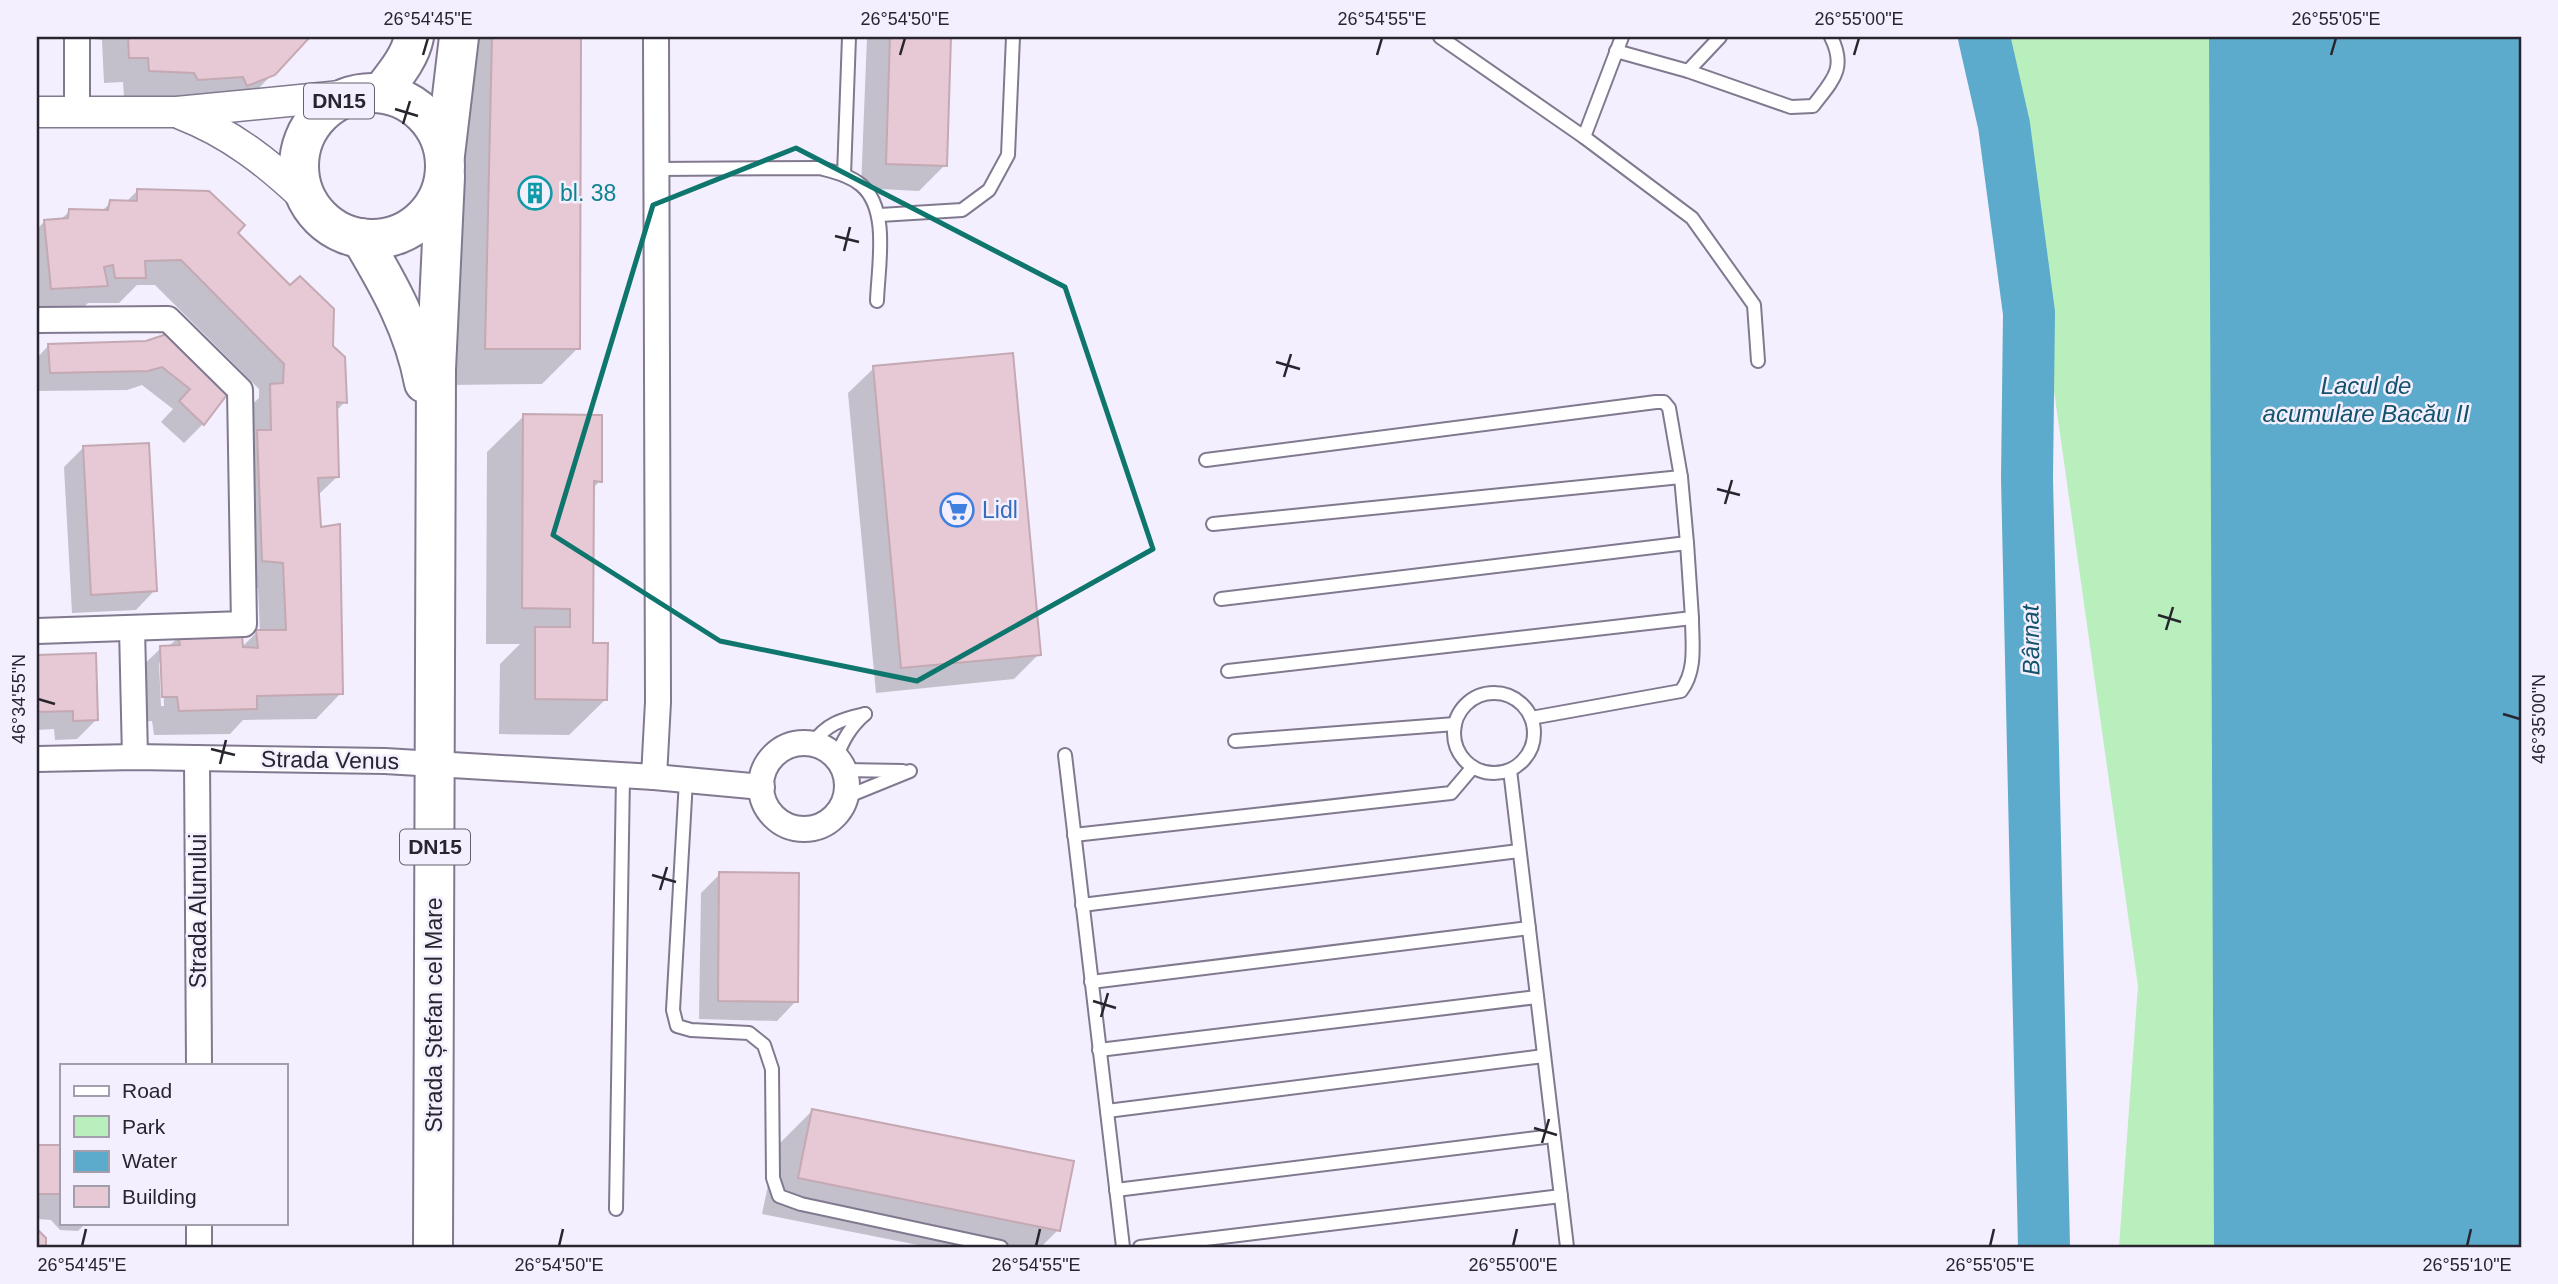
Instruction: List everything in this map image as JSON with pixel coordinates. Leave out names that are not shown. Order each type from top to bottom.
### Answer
[{"type":"main road","name":"DN15","points":[[365,94],[404,99],[424,113],[438,132],[445,166],[438,199],[425,218],[406,231],[384,239],[361,238],[338,231],[319,217],[305,198],[299,173],[300,148],[311,125],[328,107],[365,94],[399,69],[414,37]]},
{"type":"main road","name":"DN15","points":[[436,446],[436,369],[445,166],[459,37]]},
{"type":"main road","name":"DN15","points":[[361,238],[403,312],[419,357],[436,446]]},
{"type":"main road","name":"Strada Ștefan cel Mare","points":[[433,1247],[436,446]]},
{"type":"street","points":[[77,37],[77,112]]},
{"type":"street","points":[[653,776],[658,702],[656,37]]},
{"type":"street","points":[[37,113],[177,112],[365,94]]},
{"type":"street","points":[[177,112],[237,141],[260,157],[305,198]]},
{"type":"street","points":[[37,320],[168,319],[240,390],[244,624],[37,631]]},
{"type":"street","points":[[132,628],[135,757]]},
{"type":"street","points":[[798,744],[813,744],[825,749],[840,764],[847,784],[846,797],[831,820],[818,827],[790,827],[778,820],[768,809],[762,796],[765,768],[773,757],[785,748],[798,744]]},
{"type":"street","name":"Strada Venus","points":[[37,760],[135,757],[436,763],[653,776],[762,787]]},
{"type":"street","name":"Strada Alunului","points":[[197,758],[199,1064]]},
{"type":"street","points":[[199,1224],[199,1247]]},
{"type":"lane","points":[[844,175],[849,37]]},
{"type":"lane","points":[[880,215],[962,210],[989,190],[1008,155],[1013,37]]},
{"type":"lane","points":[[1440,37],[1584,137],[1692,218],[1754,306],[1758,361]]},
{"type":"lane","points":[[1584,137],[1622,37]]},
{"type":"lane","points":[[1688,71],[1720,37]]},
{"type":"lane","points":[[1616,51],[1688,71],[1791,107],[1813,106],[1838,71],[1839,58],[1831,37]]},
{"type":"lane","points":[[656,169],[820,168],[844,175],[862,185],[880,215],[877,300]]},
{"type":"lane","points":[[1206,460],[1664,402],[1669,408],[1681,477],[1687,543],[1692,618],[1692,669],[1688,681],[1681,691],[1531,718]]},
{"type":"lane","points":[[1213,524],[1681,477]]},
{"type":"lane","points":[[1221,599],[1687,543]]},
{"type":"lane","points":[[1228,671],[1692,618]]},
{"type":"lane","points":[[1503,694],[1515,699],[1531,718],[1534,730],[1529,754],[1510,771],[1497,774],[1473,768],[1457,749],[1455,724],[1468,703],[1478,696],[1503,694]]},
{"type":"lane","points":[[813,744],[819,734],[832,723],[865,714],[848,732],[840,764],[910,771],[846,797]]},
{"type":"lane","points":[[1236,741],[1455,724]]},
{"type":"lane","points":[[1065,755],[1122,1247]]},
{"type":"lane","points":[[1074,835],[1451,793],[1473,768]]},
{"type":"lane","points":[[1510,771],[1567,1247]]},
{"type":"lane","points":[[616,1209],[622,776]]},
{"type":"lane","points":[[686,780],[673,1010],[677,1026],[691,1030],[749,1033],[764,1045],[772,1069],[773,1178],[779,1196],[801,1204],[1001,1247]]},
{"type":"lane","points":[[1082,905],[1520,852]]},
{"type":"lane","points":[[1091,982],[1529,928]]},
{"type":"lane","points":[[1100,1050],[1537,997]]},
{"type":"lane","points":[[1107,1111],[1544,1056]]},
{"type":"lane","points":[[1116,1189],[1553,1136]]},
{"type":"lane","points":[[1140,1247],[1561,1196]]},
{"type":"highlighted area","points":[[796,148],[1065,287],[1153,549],[917,681],[720,641],[553,535],[653,205]]},
{"type":"green space","name":"Lacul de acumulare Bacău II","points":[[2004,37],[2521,37],[2521,1247],[2119,1247],[2138,986]]},
{"type":"water","name":"Lacul de acumulare Bacău II","points":[[2209,37],[2521,37],[2521,1247],[2214,1247]]},
{"type":"building","points":[[128,37],[310,37],[275,75],[247,86],[243,77],[198,80],[194,73],[149,71],[148,58],[129,58]]},
{"type":"building","name":"bl. 38","points":[[492,37],[581,37],[580,349],[485,349]]},
{"type":"building","points":[[890,37],[951,37],[947,166],[886,164]]},
{"type":"building","points":[[137,189],[209,191],[245,225],[238,233],[290,285],[300,276],[334,309],[333,346],[345,357],[347,403],[337,402],[339,477],[318,478],[321,527],[340,524],[343,694],[257,696],[257,709],[179,711],[177,697],[162,697],[160,646],[180,645],[178,635],[242,634],[243,647],[258,648],[256,630],[286,630],[283,563],[262,561],[257,430],[271,430],[270,384],[283,383],[284,364],[181,260],[145,261],[146,278],[115,278],[113,265],[104,267],[108,286],[51,289],[44,220],[68,218],[69,209],[108,210],[110,200],[137,201]]},
{"type":"building","points":[[170,333],[229,392],[204,425],[179,401],[190,389],[162,367],[148,371],[50,373],[48,344],[146,341]]},
{"type":"building","name":"Lidl","points":[[1013,353],[1041,655],[901,668],[873,366]]},
{"type":"building","points":[[523,414],[602,415],[602,482],[594,481],[593,643],[608,643],[607,700],[535,699],[535,627],[570,627],[570,609],[522,608]]},
{"type":"building","points":[[149,443],[157,591],[91,595],[83,446]]},
{"type":"building","points":[[96,653],[98,720],[73,721],[73,711],[37,712],[37,655]]},
{"type":"building","points":[[719,872],[799,873],[798,1002],[718,1001]]},
{"type":"building","points":[[812,1109],[1074,1161],[1060,1231],[798,1178]]},
{"type":"building","points":[[37,1145],[60,1145],[60,1194],[37,1194]]},
{"type":"building","points":[[37,1229],[46,1238],[46,1247],[37,1247]]},
{"type":"waterway","name":"Bârnat","points":[[1984,37],[2004,125],[2029,313],[2027,478],[2044,1247]]},
{"type":"place","name":"bl. 38","points":[[535,193]]},
{"type":"place","name":"Lidl","points":[[957,510]]}]
